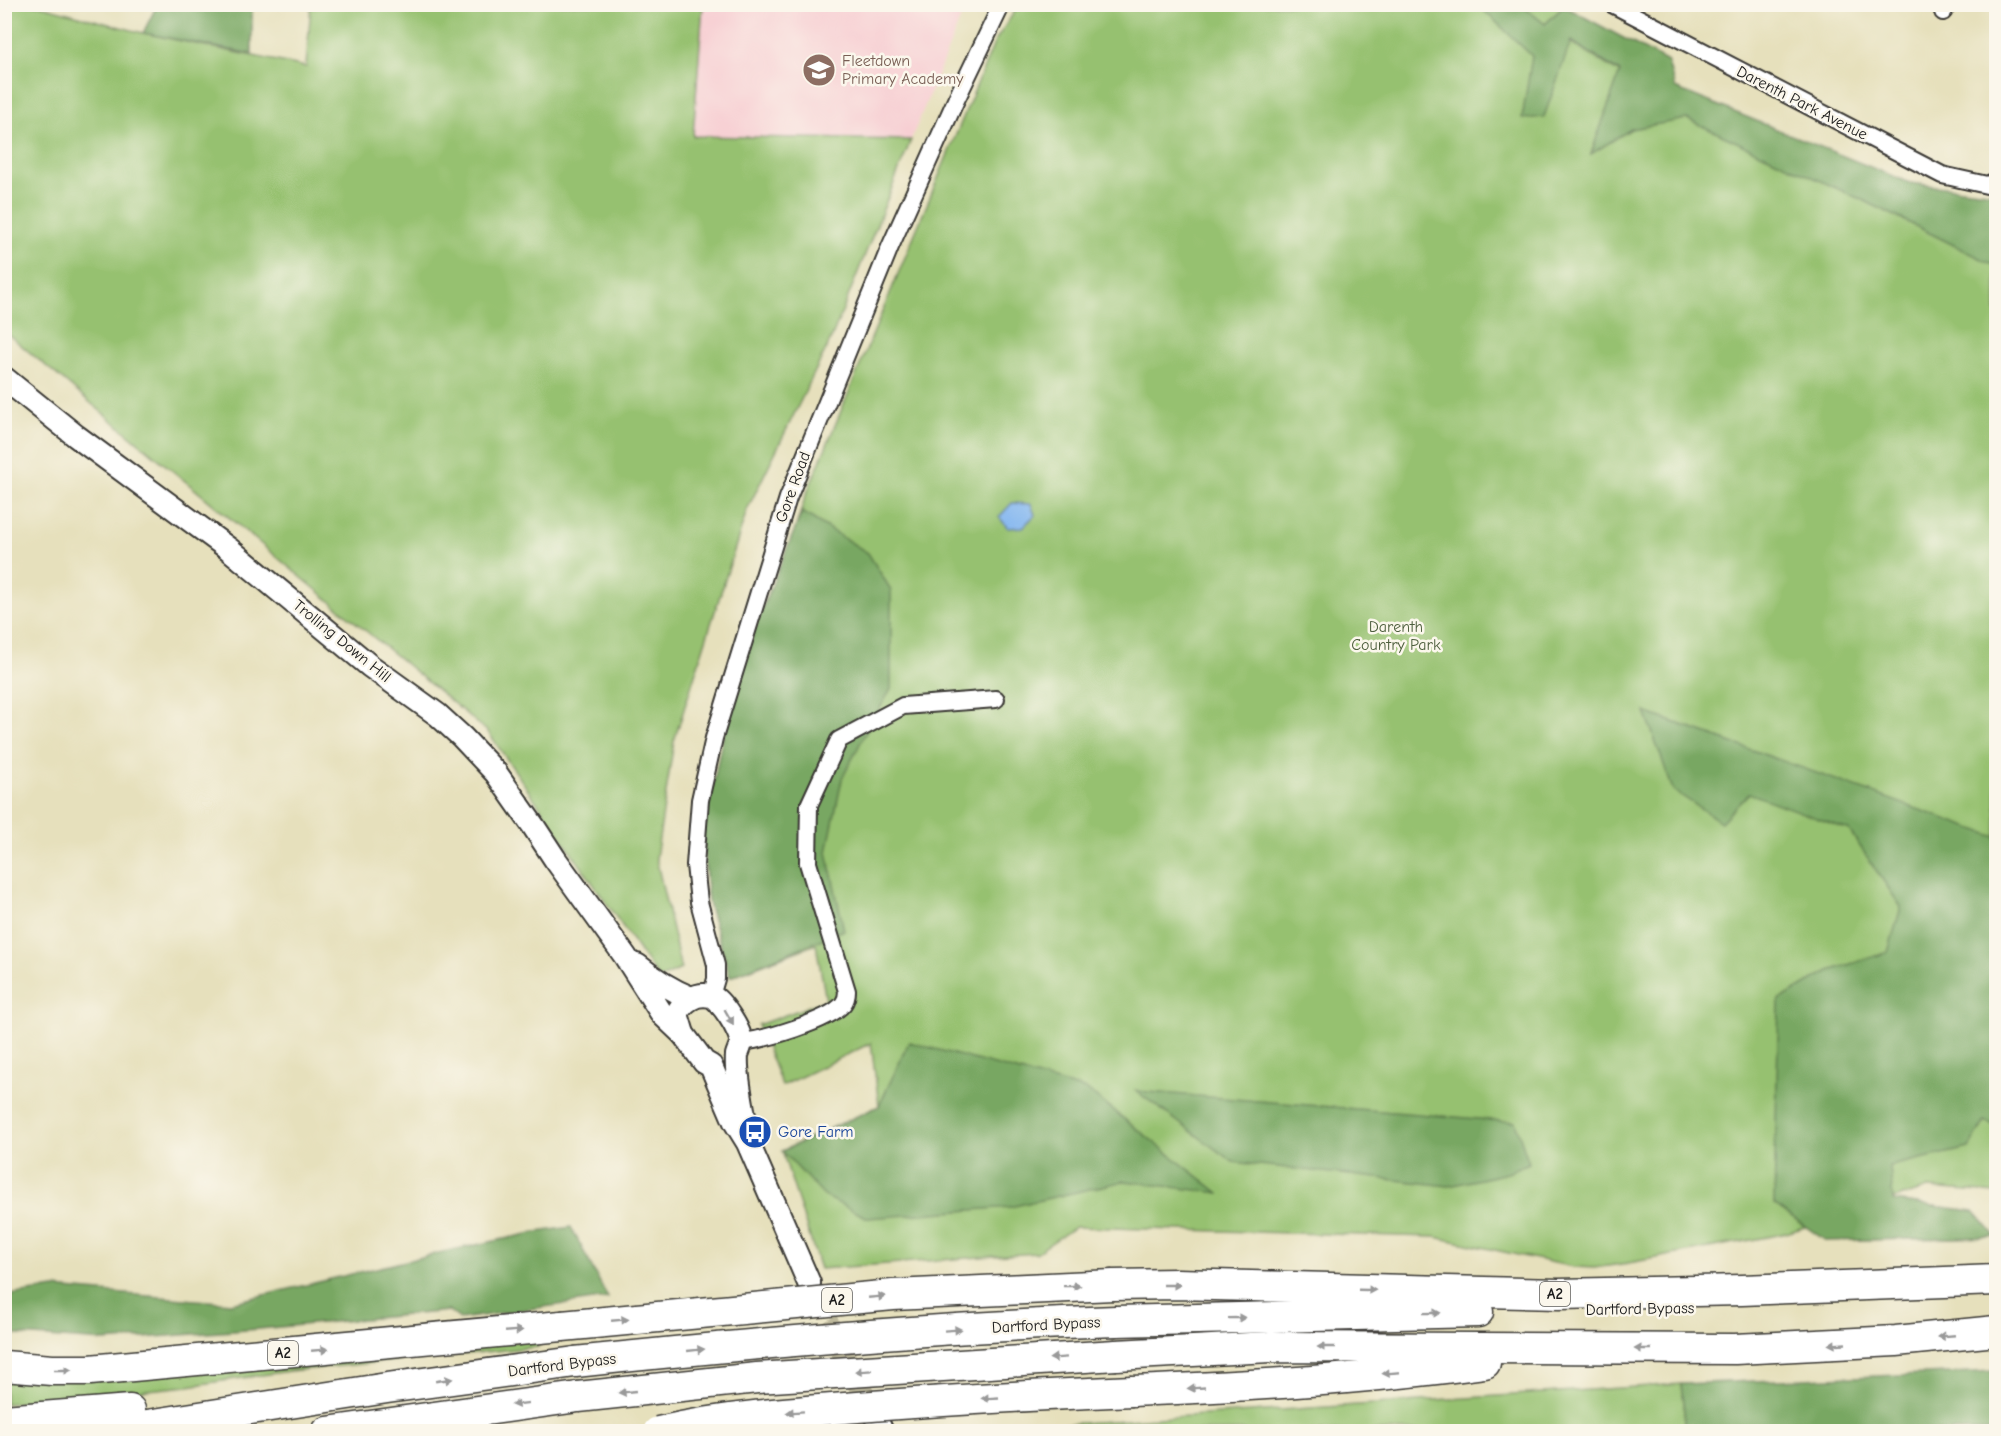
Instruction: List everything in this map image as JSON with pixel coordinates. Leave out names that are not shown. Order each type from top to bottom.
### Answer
[{"type":"highway","name":"A2","points":[[4,1366],[90,1370],[893,1295],[1037,1287],[1177,1284],[1559,1294],[1754,1290],[1996,1280]]},
{"type":"highway","name":"Dartford Bypass","points":[[102,1431],[575,1362],[721,1347],[893,1334],[1116,1321],[1762,1306],[1996,1293]]},
{"type":"highway","name":"Dartford Bypass","points":[[327,1431],[578,1397],[757,1378],[1116,1355],[1270,1347],[1735,1349],[1896,1341],[1996,1331]]},
{"type":"highway","points":[[657,1431],[780,1413],[939,1401],[1261,1385],[1439,1369],[1574,1349]]},
{"type":"highway","points":[[4,1420],[111,1413],[195,1401],[387,1388]]},
{"type":"highway","points":[[350,1431],[387,1423]]},
{"type":"main road","name":"Trolling Down Hill","points":[[4,378],[76,436],[229,549],[370,666],[438,715],[462,737],[496,773],[625,956],[662,1014],[683,1034]]},
{"type":"main road","name":"Trolling Down Hill","points":[[625,956],[655,980],[675,992],[701,997]]},
{"type":"main road","points":[[748,1143],[738,1033],[720,1002],[701,997],[683,1004],[677,1014],[683,1034],[704,1062],[711,1066],[735,1122],[748,1143],[809,1283]]},
{"type":"main road","points":[[711,1066],[730,1062],[739,1048]]},
{"type":"street","name":"Gore Road","points":[[701,997],[716,979],[716,965],[699,902],[695,856],[700,800],[714,738],[784,509],[802,461],[898,228],[969,70],[1002,4]]},
{"type":"street","name":"Darenth Park Avenue","points":[[1612,4],[1636,10],[1942,175],[1987,185],[1996,181]]},
{"type":"street","points":[[739,1048],[796,1029],[836,1010],[846,998],[847,991],[808,863],[809,806],[839,740],[903,706],[996,699]]},
{"type":"shaded area","name":"Fleetdown Primary Academy","points":[[703,5],[966,5],[911,140],[693,136]]},
{"type":"green space","points":[[4,5],[38,5],[143,33],[306,67],[311,5],[703,5],[693,136],[911,140],[832,337],[747,510],[674,741],[656,858],[681,969],[659,979],[488,732],[5,332]]},
{"type":"green space","points":[[157,5],[252,5],[252,54],[143,33]]},
{"type":"green space","name":"Darenth Country Park","points":[[1019,5],[1509,5],[1659,97],[1996,258],[1996,1193],[1928,1188],[1783,1234],[1594,1268],[1573,1267],[1435,1237],[1075,1227],[1036,1253],[820,1269],[782,1151],[879,1106],[871,1043],[782,1086],[758,1025],[826,1000],[816,944],[730,977],[708,902],[702,828],[716,772],[806,495],[995,41]]},
{"type":"green space","points":[[1478,5],[1521,5],[1545,24],[1564,6],[1668,62],[1675,88],[1910,183],[1996,193],[1996,266],[1875,206],[1687,119],[1631,129],[1591,154],[1620,72],[1571,41],[1544,117],[1522,119],[1532,56]]},
{"type":"green space","points":[[1521,5],[1565,5],[1545,24]]},
{"type":"green space","points":[[802,512],[868,553],[891,590],[891,689],[842,779],[827,852],[844,930],[730,977],[708,902],[703,835],[728,711],[759,616]]},
{"type":"green space","points":[[1645,712],[1996,837],[1996,1126],[1985,1121],[1969,1148],[1890,1166],[1893,1201],[1974,1211],[1996,1237],[1826,1241],[1774,1204],[1779,1000],[1829,971],[1888,952],[1901,907],[1849,830],[1749,793],[1721,822],[1673,790]]},
{"type":"green space","points":[[909,1042],[1087,1090],[1219,1193],[1125,1181],[1010,1207],[868,1218],[824,1196],[782,1151],[879,1106]]},
{"type":"green space","points":[[1136,1091],[1515,1122],[1529,1163],[1503,1174],[1449,1186],[1233,1162]]},
{"type":"green space","points":[[571,1227],[608,1298],[460,1319],[449,1311],[104,1341],[5,1334],[5,1296],[54,1288],[231,1303],[443,1252]]},
{"type":"green space","points":[[538,1340],[538,1347],[289,1371],[188,1386],[5,1404],[5,1376]]},
{"type":"green space","points":[[1996,1371],[1996,1431],[1686,1431],[1681,1384]]},
{"type":"green space","points":[[1681,1384],[1686,1431],[956,1431]]},
{"type":"water","points":[[1012,503],[1031,504],[1035,515],[1023,527],[1008,528],[999,517]]},
{"type":"tunnel","points":[[812,1291],[876,1420]]},
{"type":"place","name":"Fleetdown Primary Academy","points":[[819,70]]},
{"type":"place","name":"Gore Farm","points":[[755,1132]]}]
